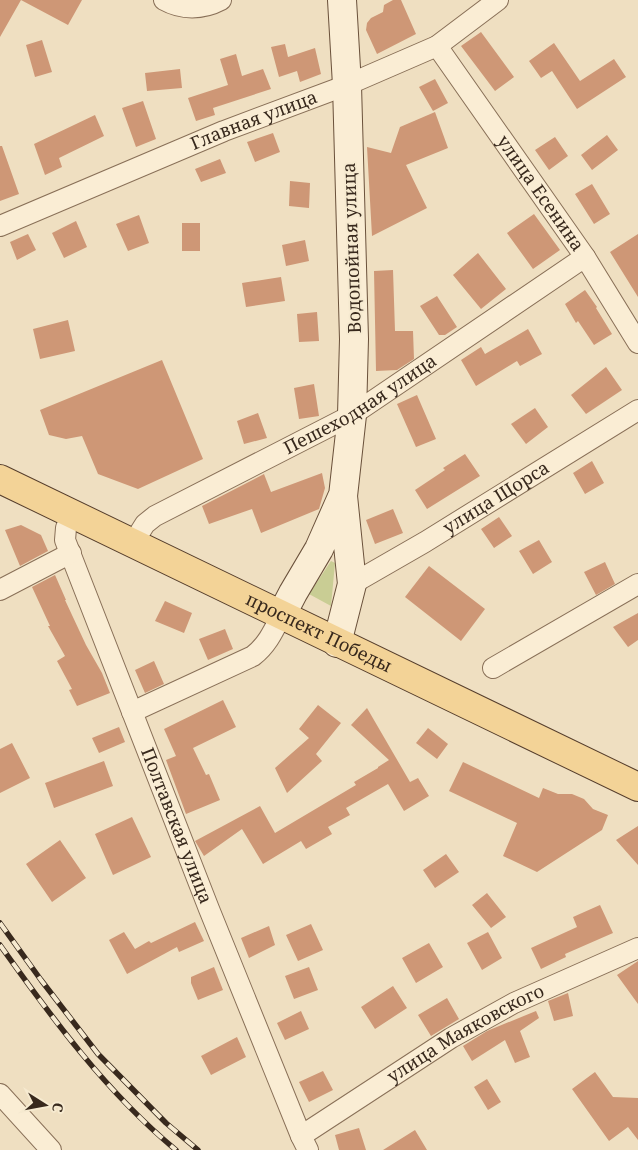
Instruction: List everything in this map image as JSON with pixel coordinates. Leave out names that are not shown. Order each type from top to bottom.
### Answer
[{"type":"main road","name":"Водопойная улица","points":[[337,643],[352,584],[343,496],[352,415],[354,338],[347,85],[342,0]]},
{"type":"main road","name":"проспект Победы","points":[[0,479],[638,787]]},
{"type":"main road","name":"Водопойная улица","points":[[281,616],[292,593],[319,549],[343,496]]},
{"type":"street","points":[[164,0],[174,5],[198,9],[221,0]]},
{"type":"street","name":"Главная улица","points":[[0,226],[224,131],[347,85],[437,46],[498,0]]},
{"type":"street","name":"улица Есенина","points":[[437,46],[584,257],[638,342]]},
{"type":"street","name":"Пешеходная улица","points":[[133,543],[145,524],[155,516],[352,415],[584,257]]},
{"type":"street","name":"улица Щорса","points":[[352,584],[425,542],[638,410]]},
{"type":"street","name":"Полтавская улица","points":[[72,514],[66,528],[65,540],[209,910],[304,1143]]},
{"type":"street","points":[[0,590],[71,553]]},
{"type":"street","points":[[493,668],[638,584]]},
{"type":"street","points":[[132,712],[252,656],[263,648],[281,616]]},
{"type":"street","name":"улица Маяковского","points":[[304,1143],[451,1038],[506,1007],[638,948]]},
{"type":"street","points":[[0,1094],[51,1150]]},
{"type":"green space","points":[[331,561],[335,563],[331,606],[309,594]]},
{"type":"building","points":[[0,0],[21,0],[0,37]]},
{"type":"building","points":[[21,0],[82,0],[68,25]]},
{"type":"building","points":[[393,0],[401,0],[416,34],[377,54],[366,30],[367,23],[371,18],[383,12],[384,5]]},
{"type":"building","points":[[481,32],[514,77],[495,91],[461,46]]},
{"type":"building","points":[[42,40],[52,72],[35,77],[26,45]]},
{"type":"building","points":[[554,43],[580,81],[614,59],[626,77],[577,109],[552,71],[541,78],[529,61]]},
{"type":"building","points":[[285,44],[288,57],[315,48],[321,74],[300,82],[297,71],[279,77],[271,47]]},
{"type":"building","points":[[236,54],[242,76],[263,69],[271,89],[213,108],[215,115],[196,121],[188,98],[228,85],[220,59]]},
{"type":"building","points":[[180,69],[182,88],[147,91],[145,73]]},
{"type":"building","points":[[435,79],[448,103],[433,111],[419,87]]},
{"type":"building","points":[[143,101],[156,139],[136,147],[122,108]]},
{"type":"building","points":[[435,112],[448,148],[406,165],[427,208],[372,236],[367,147],[391,153],[400,127]]},
{"type":"building","points":[[95,115],[104,136],[59,158],[62,167],[45,175],[34,144]]},
{"type":"building","points":[[273,133],[280,152],[255,162],[247,142]]},
{"type":"building","points":[[607,135],[618,150],[592,170],[581,155]]},
{"type":"building","points":[[555,137],[568,156],[549,170],[535,150]]},
{"type":"building","points":[[0,146],[2,146],[19,194],[0,201]]},
{"type":"building","points":[[220,159],[226,173],[201,182],[195,169]]},
{"type":"building","points":[[290,181],[310,183],[309,208],[289,206]]},
{"type":"building","points":[[592,184],[610,214],[594,224],[575,194]]},
{"type":"building","points":[[534,214],[560,250],[533,269],[507,233]]},
{"type":"building","points":[[139,215],[149,243],[128,251],[116,224]]},
{"type":"building","points":[[76,221],[87,247],[64,258],[52,233]]},
{"type":"building","points":[[182,223],[200,223],[200,251],[182,251]]},
{"type":"building","points":[[28,234],[36,250],[17,260],[10,242]]},
{"type":"building","points":[[638,234],[638,297],[610,252]]},
{"type":"building","points":[[305,240],[309,261],[286,266],[282,245]]},
{"type":"building","points":[[478,253],[506,289],[481,309],[453,275]]},
{"type":"building","points":[[393,270],[395,331],[413,331],[414,359],[397,370],[376,371],[374,271]]},
{"type":"building","points":[[281,277],[285,301],[246,307],[242,283]]},
{"type":"building","points":[[585,290],[612,334],[594,345],[578,321],[576,323],[565,304]]},
{"type":"building","points":[[437,296],[457,327],[445,335],[439,335],[420,306]]},
{"type":"building","points":[[317,312],[319,341],[299,342],[297,314]]},
{"type":"building","points":[[68,320],[75,351],[40,359],[33,329]]},
{"type":"building","points":[[528,329],[542,354],[520,366],[517,361],[476,386],[461,360],[481,347],[485,354]]},
{"type":"building","points":[[162,360],[203,459],[138,489],[98,474],[82,436],[66,439],[49,435],[40,410]]},
{"type":"building","points":[[606,367],[622,390],[586,414],[571,395]]},
{"type":"building","points":[[314,384],[319,416],[299,419],[294,388]]},
{"type":"building","points":[[417,395],[436,439],[416,447],[397,404]]},
{"type":"building","points":[[535,408],[548,427],[526,444],[511,424]]},
{"type":"building","points":[[258,413],[267,438],[244,444],[237,421]]},
{"type":"building","points":[[465,454],[480,476],[427,509],[415,490]]},
{"type":"building","points":[[592,461],[604,483],[585,494],[573,473]]},
{"type":"building","points":[[322,473],[325,488],[319,509],[261,533],[252,509],[209,524],[202,506],[264,474],[271,492]]},
{"type":"building","points":[[393,509],[403,533],[375,544],[366,520]]},
{"type":"building","points":[[499,517],[512,536],[494,548],[481,529]]},
{"type":"building","points":[[21,525],[41,535],[48,551],[20,566],[5,530]]},
{"type":"building","points":[[539,540],[552,562],[533,574],[519,551]]},
{"type":"building","points":[[605,562],[615,584],[596,595],[584,572]]},
{"type":"building","points":[[429,566],[485,609],[461,641],[405,597]]},
{"type":"building","points":[[55,575],[110,693],[77,706],[69,690],[72,689],[57,661],[65,656],[48,626],[50,626],[32,587]]},
{"type":"building","points":[[165,601],[192,613],[184,633],[155,621]]},
{"type":"building","points":[[638,613],[638,640],[628,647],[613,627]]},
{"type":"building","points":[[225,629],[233,649],[208,660],[199,639]]},
{"type":"building","points":[[154,661],[164,684],[145,693],[135,670]]},
{"type":"building","points":[[223,700],[236,727],[193,748],[206,775],[209,774],[220,800],[186,814],[166,760],[176,756],[164,729]]},
{"type":"building","points":[[318,705],[341,723],[316,754],[322,761],[287,793],[275,768],[309,738],[299,729]]},
{"type":"building","points":[[367,708],[410,782],[418,778],[429,796],[404,811],[388,784],[346,808],[350,815],[328,827],[332,834],[306,849],[301,841],[263,864],[242,829],[204,856],[195,841],[260,806],[275,833],[356,785],[354,782],[389,760],[351,725]]},
{"type":"building","points":[[119,727],[125,742],[99,753],[92,738]]},
{"type":"building","points":[[428,728],[448,744],[437,759],[416,743]]},
{"type":"building","points":[[12,743],[30,778],[0,793],[0,749]]},
{"type":"building","points":[[104,761],[113,786],[54,808],[45,783]]},
{"type":"building","points":[[463,762],[539,798],[543,788],[558,794],[572,794],[584,799],[593,809],[608,815],[602,830],[537,872],[503,856],[517,823],[449,791]]},
{"type":"building","points":[[132,817],[151,857],[113,875],[95,834]]},
{"type":"building","points":[[638,826],[638,865],[616,840]]},
{"type":"building","points":[[60,840],[86,878],[52,902],[26,864]]},
{"type":"building","points":[[446,854],[459,872],[435,888],[423,870]]},
{"type":"building","points":[[487,893],[506,917],[491,928],[472,905]]},
{"type":"building","points":[[600,905],[613,933],[565,954],[566,957],[541,969],[531,948],[577,927],[573,917]]},
{"type":"building","points":[[195,922],[204,941],[179,952],[177,947],[127,974],[109,940],[124,932],[135,949],[149,941],[151,943]]},
{"type":"building","points":[[311,924],[323,950],[298,961],[286,935]]},
{"type":"building","points":[[269,926],[275,945],[249,958],[241,938]]},
{"type":"building","points":[[488,932],[502,958],[482,970],[467,943]]},
{"type":"building","points":[[429,943],[443,967],[416,983],[402,958]]},
{"type":"building","points":[[638,961],[638,1004],[617,975]]},
{"type":"building","points":[[214,967],[223,990],[198,1000],[191,983],[191,977]]},
{"type":"building","points":[[309,967],[318,990],[294,999],[285,976]]},
{"type":"building","points":[[393,986],[407,1008],[375,1029],[361,1007]]},
{"type":"building","points":[[568,993],[573,1016],[554,1021],[548,1001]]},
{"type":"building","points":[[447,998],[459,1019],[431,1036],[418,1015]]},
{"type":"building","points":[[301,1011],[309,1029],[285,1040],[277,1023]]},
{"type":"building","points":[[536,1011],[539,1018],[520,1031],[530,1057],[515,1063],[505,1040],[472,1061],[463,1046],[487,1031]]},
{"type":"building","points":[[237,1037],[246,1057],[211,1075],[201,1056]]},
{"type":"building","points":[[323,1071],[333,1090],[309,1102],[299,1082]]},
{"type":"building","points":[[595,1072],[613,1097],[638,1098],[638,1140],[628,1127],[609,1141],[572,1089]]},
{"type":"building","points":[[487,1079],[501,1102],[488,1110],[474,1087]]},
{"type":"building","points":[[359,1128],[366,1150],[339,1150],[335,1135]]},
{"type":"building","points":[[415,1130],[427,1150],[383,1150]]},
{"type":"railway","points":[[0,923],[98,1054],[166,1123],[198,1150]]},
{"type":"railway","points":[[0,945],[60,1027],[103,1079],[150,1128],[176,1150]]}]
